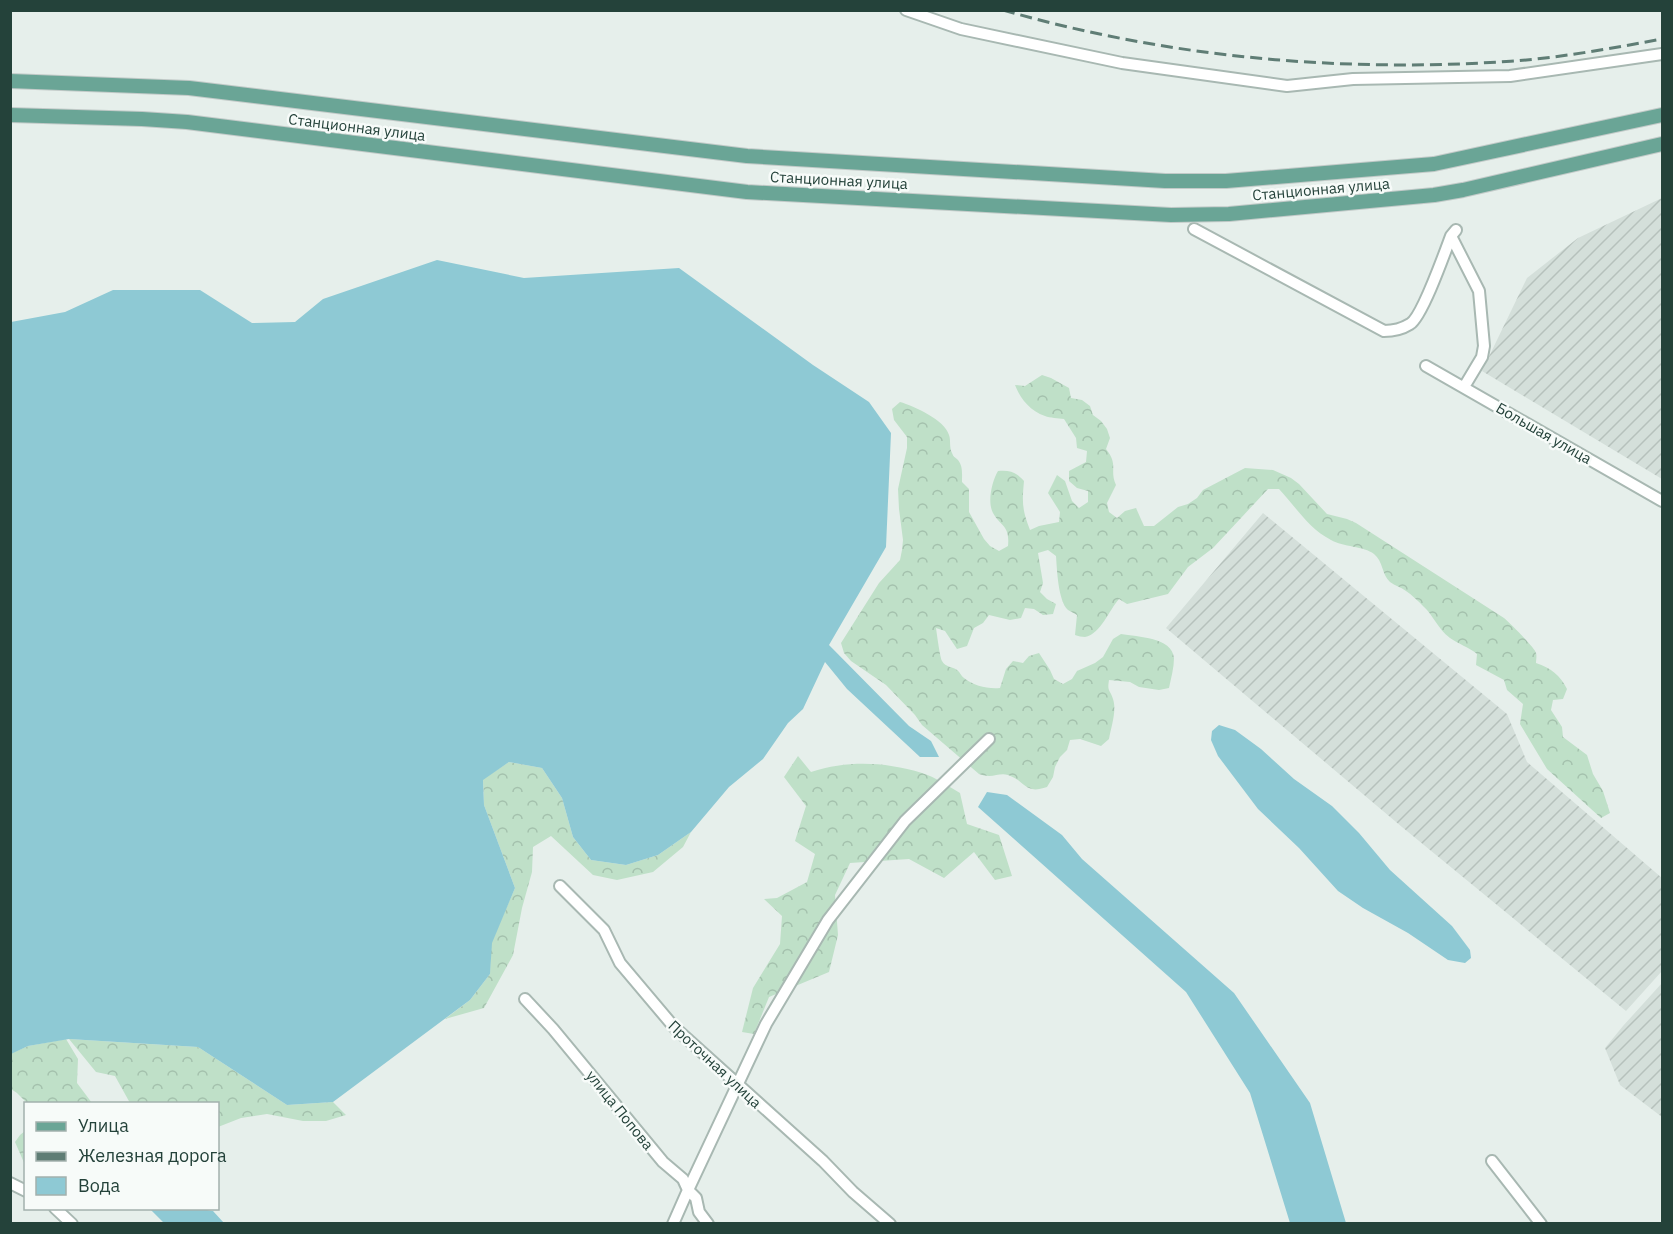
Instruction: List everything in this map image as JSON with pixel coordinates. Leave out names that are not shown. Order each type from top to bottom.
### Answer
[{"type":"main road","name":"Станционная улица","points":[[10,81],[189,88],[747,156],[1165,181],[1226,181],[1434,164],[1662,115]]},
{"type":"main road","name":"Станционная улица","points":[[10,115],[187,122],[747,192],[1171,215],[1229,214],[1434,195],[1662,144]]},
{"type":"street","points":[[906,10],[961,29],[1122,63],[1287,86],[1353,80],[1510,76],[1662,54]]},
{"type":"street","points":[[1194,229],[1384,331],[1394,331],[1413,323],[1454,233],[1479,291],[1484,346],[1482,357],[1464,387]]},
{"type":"street","name":"Большая улица","points":[[1426,366],[1662,501]]},
{"type":"street","points":[[673,1224],[766,1024],[828,920],[905,821],[989,739]]},
{"type":"street","name":"Проточная улица","points":[[560,886],[604,930],[620,963],[674,1027],[823,1161],[886,1222]]},
{"type":"street","name":"улица Попова","points":[[525,999],[553,1029],[663,1162],[683,1179],[687,1190],[696,1198],[699,1212],[708,1224]]},
{"type":"street","points":[[1492,1161],[1541,1224]]},
{"type":"street","points":[[10,1183],[24,1190]]},
{"type":"street","points":[[56,1210],[72,1224]]},
{"type":"shaded area","points":[[1662,198],[1662,479],[1482,371],[1527,278],[1578,238]]},
{"type":"shaded area","points":[[1263,513],[1507,714],[1527,762],[1662,878],[1662,971],[1626,1011],[1402,827],[1166,628]]},
{"type":"shaded area","points":[[1662,983],[1662,1117],[1620,1085],[1605,1048]]},
{"type":"green space","points":[[1042,375],[1069,388],[1071,398],[1082,400],[1090,406],[1093,415],[1107,429],[1110,438],[1106,449],[1112,459],[1116,485],[1107,503],[1109,512],[1117,518],[1125,511],[1136,508],[1144,526],[1154,526],[1178,507],[1197,498],[1203,490],[1245,468],[1273,470],[1299,484],[1327,514],[1356,523],[1504,618],[1535,650],[1536,663],[1554,673],[1567,689],[1563,699],[1553,700],[1551,710],[1562,727],[1563,737],[1587,755],[1610,813],[1601,818],[1547,769],[1520,724],[1523,704],[1507,690],[1504,680],[1476,665],[1477,654],[1450,638],[1417,600],[1390,582],[1374,554],[1365,549],[1336,542],[1323,535],[1309,523],[1279,489],[1268,489],[1213,548],[1188,567],[1168,594],[1127,604],[1119,599],[1100,627],[1091,635],[1085,637],[1075,635],[1077,615],[1068,610],[1062,600],[1056,556],[1048,550],[1038,553],[1043,583],[1040,592],[1056,604],[1053,614],[1043,615],[1034,609],[1025,608],[1021,618],[1010,620],[989,615],[983,623],[974,628],[967,646],[957,649],[945,631],[936,628],[942,661],[957,670],[968,681],[986,687],[1000,688],[1006,669],[1013,661],[1023,663],[1029,656],[1039,653],[1054,679],[1063,684],[1072,679],[1077,671],[1103,657],[1113,639],[1121,634],[1153,639],[1172,651],[1174,658],[1169,688],[1159,690],[1139,687],[1130,682],[1109,680],[1114,709],[1109,739],[1101,746],[1080,739],[1070,740],[1047,787],[1029,788],[1003,774],[989,776],[979,774],[922,725],[886,685],[851,661],[844,653],[841,643],[879,583],[900,560],[903,540],[898,489],[907,448],[907,437],[894,420],[892,409],[900,402],[928,414],[946,429],[950,437],[952,453],[961,465],[962,482],[969,489],[969,512],[984,539],[999,551],[1008,546],[1008,534],[993,513],[990,503],[992,486],[998,471],[1013,472],[1024,481],[1023,506],[1030,530],[1059,522],[1060,512],[1048,493],[1057,475],[1065,481],[1072,501],[1079,508],[1088,502],[1088,491],[1077,488],[1069,481],[1069,471],[1086,462],[1087,451],[1077,448],[1076,438],[1064,419],[1047,417],[1035,411],[1023,399],[1015,385],[1025,386]]},
{"type":"green space","points":[[798,756],[811,772],[853,764],[881,765],[922,773],[941,782],[960,793],[967,824],[999,835],[1012,876],[995,880],[974,852],[944,878],[909,859],[850,863],[835,895],[838,935],[829,972],[769,997],[754,1034],[742,1032],[753,988],[780,944],[782,916],[764,899],[777,898],[807,882],[815,854],[795,841],[806,806],[784,777]]},
{"type":"green space","points":[[509,762],[542,768],[562,798],[573,837],[591,860],[626,865],[658,855],[691,832],[683,847],[653,872],[617,880],[593,875],[551,836],[533,847],[532,872],[513,955],[484,1008],[445,1019],[470,1000],[490,974],[491,943],[515,888],[484,805],[483,779]]},
{"type":"green space","points":[[66,1039],[78,1059],[77,1083],[91,1102],[26,1102],[11,1089],[10,1054],[28,1046]]},
{"type":"green space","points":[[69,1039],[198,1047],[287,1105],[333,1102],[346,1115],[326,1121],[303,1121],[267,1114],[241,1118],[219,1127],[219,1102],[129,1102],[115,1076],[96,1072]]},
{"type":"green space","points":[[24,1132],[24,1163],[15,1142]]},
{"type":"water","points":[[437,260],[524,278],[679,268],[813,365],[869,402],[891,433],[886,547],[829,645],[909,726],[931,741],[939,757],[920,757],[847,689],[825,662],[803,709],[788,723],[763,759],[729,787],[691,832],[658,855],[626,865],[591,860],[573,837],[562,798],[542,768],[509,762],[483,780],[484,805],[515,888],[492,943],[490,974],[470,1000],[333,1102],[287,1105],[198,1047],[69,1039],[28,1046],[11,1054],[11,322],[65,312],[113,290],[200,290],[252,323],[295,322],[323,299]]},
{"type":"water","points":[[1219,725],[1235,730],[1261,749],[1294,779],[1332,806],[1359,833],[1390,870],[1452,926],[1470,950],[1471,958],[1465,963],[1448,960],[1338,891],[1299,848],[1258,809],[1218,756],[1211,740],[1212,731]]},
{"type":"water","points":[[987,792],[1007,795],[1062,835],[1082,859],[1234,993],[1310,1103],[1346,1223],[1290,1223],[1250,1093],[1186,992],[978,807]]},
{"type":"water","points":[[151,1210],[213,1211],[224,1223],[164,1223]]},
{"type":"railway","points":[[1003,10],[1129,40],[1257,58],[1321,63],[1386,65],[1515,61],[1570,55],[1662,39]]}]
